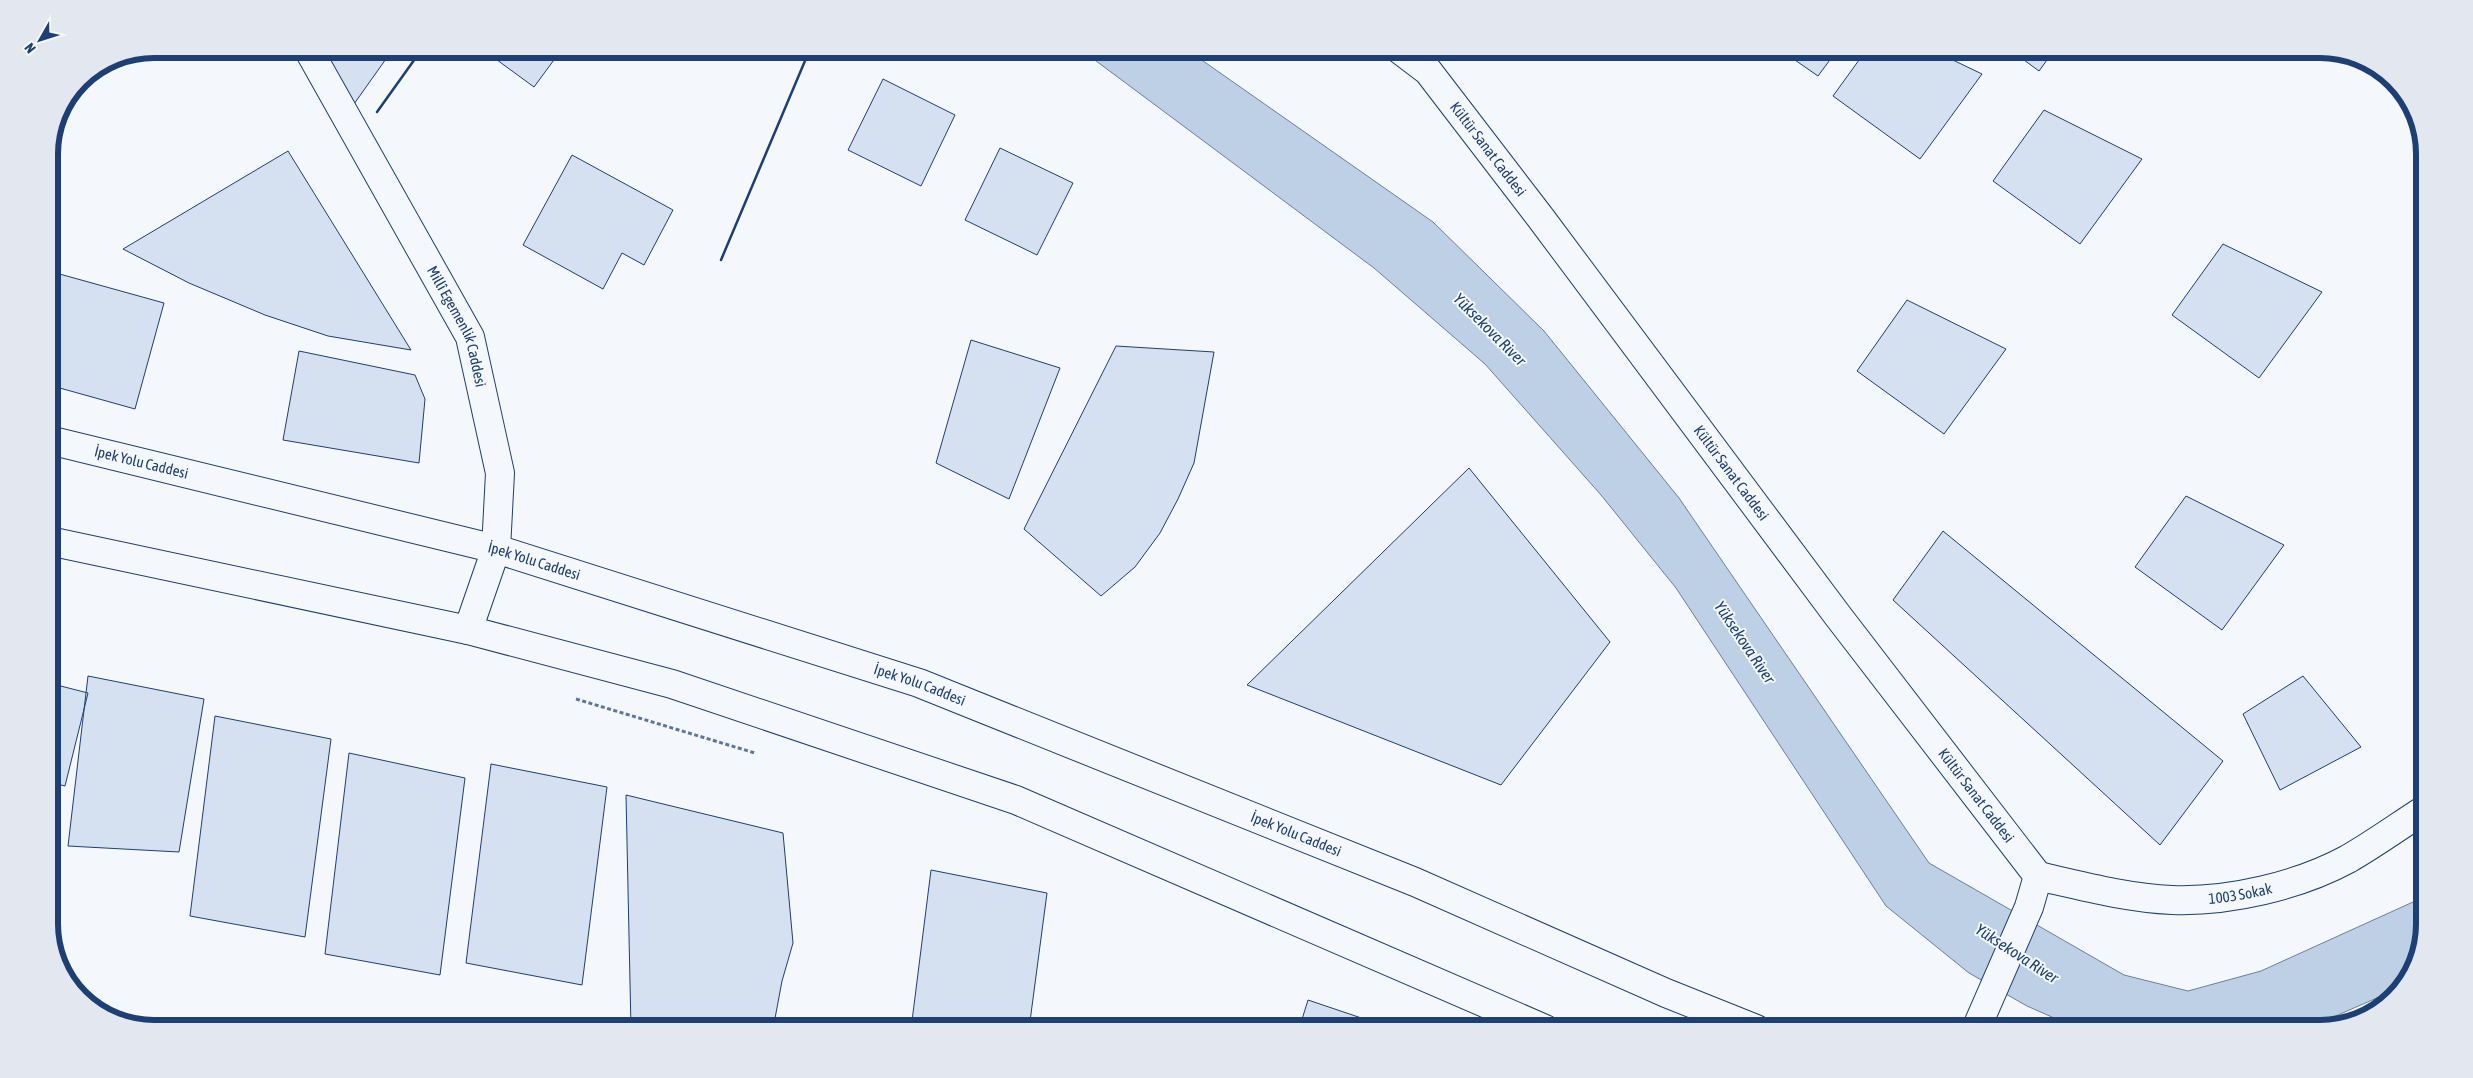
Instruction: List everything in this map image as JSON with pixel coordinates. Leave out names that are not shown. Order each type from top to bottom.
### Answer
[{"type":"main road","name":"Millî Egemenlik Caddesi","points":[[313,58],[470,337],[500,473],[496,549],[468,630]]},
{"type":"main road","name":"Kültür Sanat Caddesi","points":[[1411,58],[1428,71],[1540,217],[1838,616],[2038,876]]},
{"type":"main road","name":"İpek Yolu Caddesi","points":[[58,442],[496,549],[919,683],[1415,882],[1657,989],[1734,1020]]},
{"type":"main road","points":[[58,543],[468,630],[672,684],[1016,800],[1524,1020]]},
{"type":"main road","name":"1003 Sokak","points":[[2038,876],[2108,892],[2172,900],[2236,896],[2288,884],[2346,859],[2416,815]]},
{"type":"main road","points":[[1983,1020],[2029,907],[2038,876]]},
{"type":"path","points":[[567,696],[757,754]]},
{"type":"water","name":"Yüksekova River","points":[[1092,58],[1199,58],[1433,222],[1544,331],[1679,498],[1929,863],[2124,975],[2188,991],[2261,971],[2416,901],[2414,943],[2408,961],[2396,983],[2384,995],[2327,1020],[2059,1020],[2027,1006],[1969,973],[1886,906],[1676,588],[1601,495],[1485,364],[1374,268]]},
{"type":"building","points":[[329,58],[387,58],[354,104]]},
{"type":"building","points":[[494,58],[555,58],[534,87]]},
{"type":"building","points":[[1792,58],[1831,58],[1818,76]]},
{"type":"building","points":[[1860,58],[1949,58],[1982,74],[1920,159],[1833,96]]},
{"type":"building","points":[[2021,58],[2048,58],[2039,71]]},
{"type":"building","points":[[883,79],[955,115],[921,186],[848,150]]},
{"type":"building","points":[[2044,110],[2142,159],[2080,244],[1993,181]]},
{"type":"building","points":[[1000,148],[1073,183],[1037,255],[965,220]]},
{"type":"building","points":[[288,151],[411,350],[328,336],[265,315],[189,283],[123,249]]},
{"type":"building","points":[[572,155],[673,210],[644,265],[622,253],[603,289],[523,245]]},
{"type":"building","points":[[2223,244],[2322,292],[2259,378],[2172,315]]},
{"type":"building","points":[[58,274],[164,303],[135,409],[58,388]]},
{"type":"building","points":[[1907,300],[2006,349],[1944,434],[1857,371]]},
{"type":"building","points":[[971,340],[1060,368],[1009,499],[936,463]]},
{"type":"building","points":[[1116,346],[1214,352],[1194,463],[1178,499],[1160,533],[1135,567],[1101,596],[1024,529]]},
{"type":"building","points":[[299,351],[415,375],[425,399],[419,463],[283,440]]},
{"type":"building","points":[[1469,468],[1610,642],[1501,785],[1247,685]]},
{"type":"building","points":[[2186,496],[2284,545],[2222,630],[2135,567]]},
{"type":"building","points":[[1943,531],[2223,761],[2160,845],[1893,600]]},
{"type":"building","points":[[88,676],[204,699],[179,852],[68,846]]},
{"type":"building","points":[[2303,676],[2361,747],[2280,790],[2243,714]]},
{"type":"building","points":[[58,685],[88,693],[65,786],[58,784]]},
{"type":"building","points":[[215,716],[331,739],[305,937],[190,916]]},
{"type":"building","points":[[349,753],[465,778],[440,975],[325,954]]},
{"type":"building","points":[[491,764],[607,787],[582,985],[466,963]]},
{"type":"building","points":[[626,795],[783,833],[793,943],[782,981],[775,1020],[631,1020]]},
{"type":"building","points":[[931,870],[1047,893],[1030,1020],[912,1020]]},
{"type":"building","points":[[1308,1000],[1367,1020],[1302,1020]]},
{"type":"wall","points":[[377,112],[416,58]]},
{"type":"wall","points":[[721,260],[806,58]]}]
